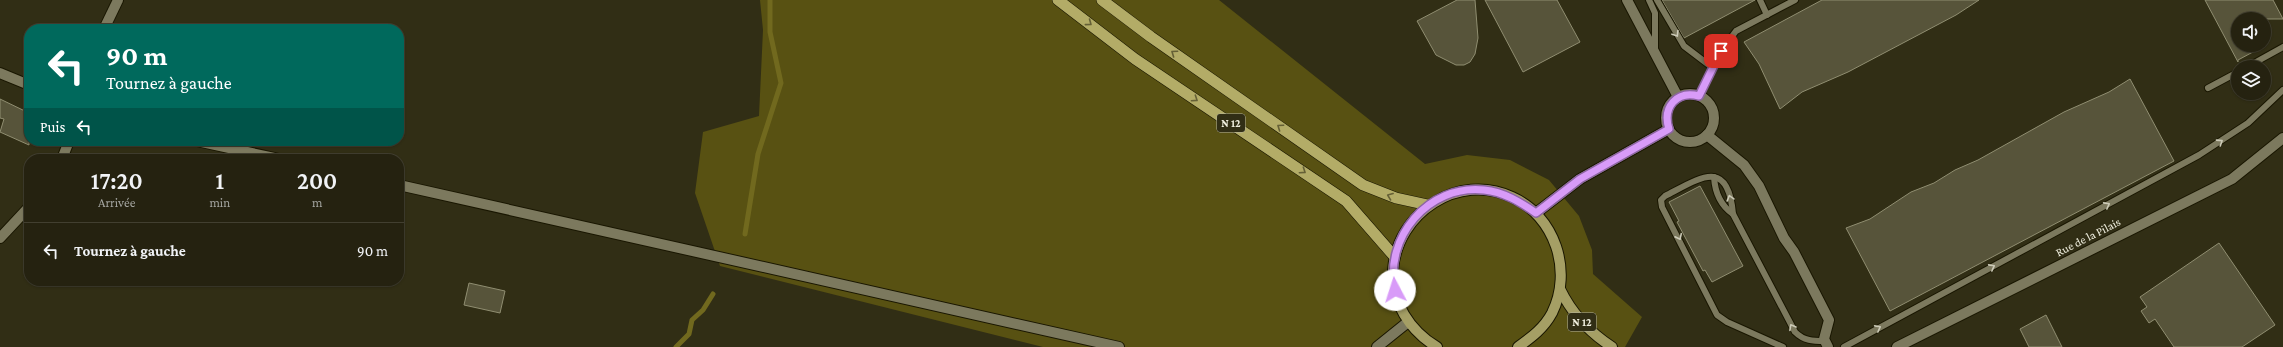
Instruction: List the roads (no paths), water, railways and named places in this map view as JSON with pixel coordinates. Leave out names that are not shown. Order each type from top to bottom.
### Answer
[{"type":"highway","name":"N 12","points":[[1058,0],[1136,59],[1346,201],[1394,256]]},
{"type":"highway","name":"N 12","points":[[1102,0],[1150,37],[1364,185],[1396,198],[1428,205]]},
{"type":"main road","points":[[1437,347],[1425,340],[1408,322],[1398,302],[1394,287],[1394,256],[1401,236],[1413,219],[1428,205],[1454,192],[1484,189],[1512,197],[1536,213],[1553,235],[1561,262],[1560,289],[1552,313],[1537,333],[1518,347]]},
{"type":"main road","name":"N 12","points":[[1560,289],[1568,307],[1595,336],[1612,347]]},
{"type":"street","points":[[106,24],[118,0]]},
{"type":"street","points":[[1627,0],[1678,98]]},
{"type":"street","points":[[0,73],[24,83]]},
{"type":"street","points":[[1692,94],[1699,96],[1705,100],[1713,111],[1713,124],[1707,135],[1701,140],[1686,142],[1679,140],[1669,129],[1666,122],[1668,108],[1678,98],[1692,94]]},
{"type":"street","points":[[1536,213],[1580,179],[1669,129]]},
{"type":"street","points":[[1707,135],[1744,165],[1759,186],[1784,238],[1794,252],[1829,320],[1825,345]]},
{"type":"street","name":"Rue de la Pilais","points":[[1897,347],[2232,179],[2283,138]]},
{"type":"street","points":[[220,146],[256,154]]},
{"type":"street","points":[[404,186],[1119,347]]},
{"type":"street","points":[[0,238],[24,212]]},
{"type":"street","points":[[1378,347],[1408,322]]},
{"type":"lane","points":[[1649,0],[1656,13],[1655,54]]},
{"type":"lane","points":[[1657,0],[1684,46],[1712,68]]},
{"type":"lane","points":[[1760,0],[1766,15]]},
{"type":"lane","points":[[1699,96],[1721,51],[1736,31],[1795,0]]},
{"type":"lane","points":[[2260,60],[2283,47]]},
{"type":"lane","points":[[2208,88],[2231,76]]},
{"type":"lane","points":[[1844,347],[2199,155],[2248,123],[2283,90]]},
{"type":"lane","points":[[1784,347],[1727,322],[1716,315],[1662,207],[1661,200],[1664,196],[1705,176],[1714,177],[1723,181],[1732,198],[1733,214],[1795,332],[1801,338],[1825,345]]},
{"type":"lane","points":[[1714,177],[1720,201],[1724,208],[1733,214]]},
{"type":"waterway","points":[[745,234],[758,154],[781,83],[770,32],[770,0]]},
{"type":"waterway","points":[[676,347],[689,334],[692,320],[703,310],[713,294]]}]
